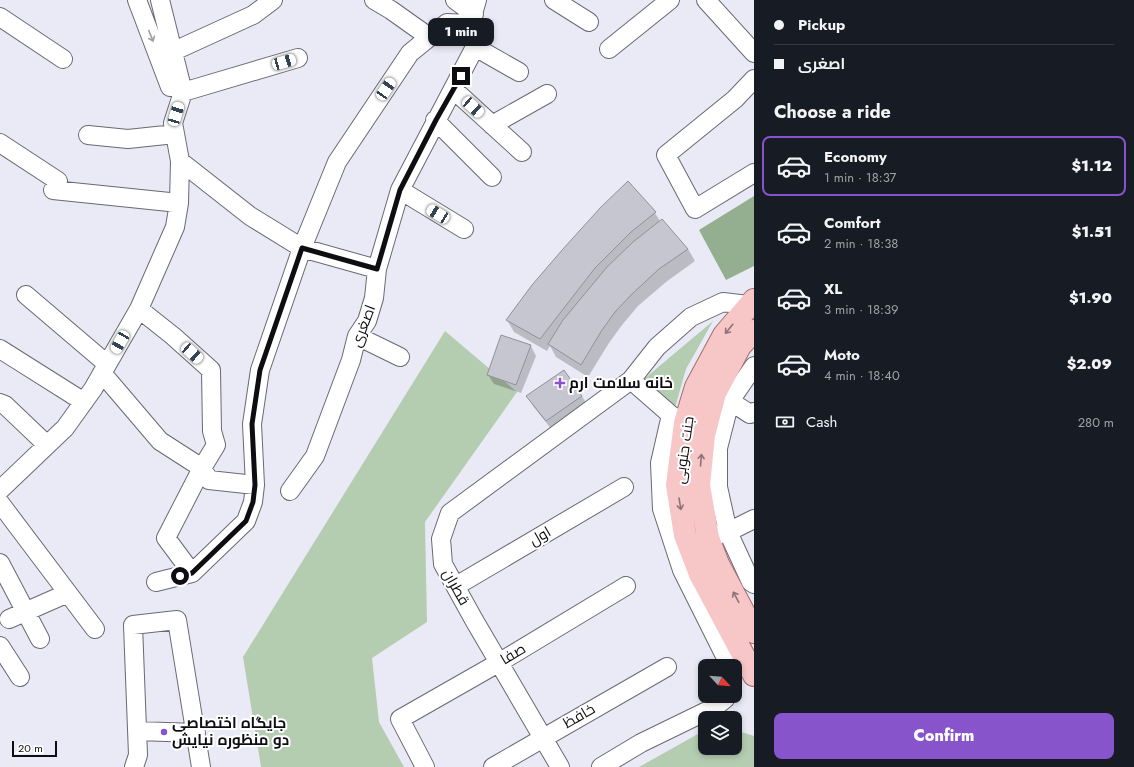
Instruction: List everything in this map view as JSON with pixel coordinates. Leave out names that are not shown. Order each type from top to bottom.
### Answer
[{"type":"main road","name":"جنت جنوبی","points":[[748,631],[700,574],[685,535],[677,485],[678,419],[724,335],[751,302]]},
{"type":"main road","name":"جنت جنوبی","points":[[746,666],[748,631],[718,564],[718,535],[699,485],[704,435],[723,397],[740,346],[754,331]]},
{"type":"street","points":[[137,0],[173,95],[181,98],[298,58]]},
{"type":"street","points":[[0,490],[65,428],[84,402],[139,309],[175,227],[179,203],[180,160],[173,123],[181,98],[160,0]]},
{"type":"street","points":[[172,52],[253,15],[273,0]]},
{"type":"street","points":[[374,0],[429,37]]},
{"type":"street","points":[[455,0],[474,13]]},
{"type":"street","points":[[554,0],[589,22]]},
{"type":"street","points":[[609,49],[670,0]]},
{"type":"street","points":[[706,0],[754,53]]},
{"type":"street","points":[[156,582],[192,573],[246,521],[253,502],[255,485],[252,424],[260,370],[302,248],[337,162],[410,53],[447,23],[474,13]]},
{"type":"street","points":[[474,13],[475,48],[519,72]]},
{"type":"street","points":[[0,17],[63,59]]},
{"type":"street","name":"اصغری","points":[[290,491],[315,456],[351,360],[357,336],[367,321],[374,298],[377,269],[400,190],[475,48]]},
{"type":"street","points":[[754,79],[736,99],[666,155],[695,209],[754,173]]},
{"type":"street","points":[[454,90],[522,152]]},
{"type":"street","points":[[492,125],[547,94]]},
{"type":"street","points":[[436,120],[492,176]]},
{"type":"street","points":[[88,135],[128,139],[175,134]]},
{"type":"street","points":[[0,143],[56,185],[179,203]]},
{"type":"street","points":[[180,160],[250,216],[302,248],[377,269]]},
{"type":"street","points":[[400,190],[464,229]]},
{"type":"street","points":[[26,295],[105,368],[160,441],[202,468],[209,480],[255,485]]},
{"type":"street","name":"قطران","points":[[560,767],[443,564],[441,539],[450,513],[631,380],[657,347],[692,317],[723,302],[751,302]]},
{"type":"street","points":[[139,309],[173,336],[211,370],[212,431],[216,445],[202,468],[166,538],[192,573]]},
{"type":"street","points":[[357,336],[400,357]]},
{"type":"street","points":[[0,349],[84,402]]},
{"type":"street","points":[[754,366],[723,397],[750,414],[754,412]]},
{"type":"street","points":[[631,380],[678,419],[660,463],[662,509],[682,570],[746,666]]},
{"type":"street","points":[[0,403],[47,445]]},
{"type":"street","name":"اول","points":[[456,586],[624,487]]},
{"type":"street","points":[[0,503],[95,629]]},
{"type":"street","points":[[754,519],[718,535],[751,582],[754,584]]},
{"type":"street","points":[[0,562],[40,639]]},
{"type":"street","name":"صفا","points":[[425,767],[400,719],[500,662],[626,586]]},
{"type":"street","points":[[9,619],[68,593]]},
{"type":"street","points":[[134,767],[138,755],[133,625],[177,620],[201,767]]},
{"type":"street","points":[[0,646],[20,677]]},
{"type":"street","name":"خافظ","points":[[493,767],[666,667]]},
{"type":"street","points":[[601,767],[642,743],[719,703]]},
{"type":"street","points":[[137,731],[196,733]]},
{"type":"green space","points":[[754,196],[754,266],[726,280],[699,230]]},
{"type":"green space","points":[[713,321],[686,369],[674,411],[644,379]]},
{"type":"green space","points":[[445,331],[517,392],[425,522],[427,622],[372,658],[379,722],[404,767],[261,767],[243,657]]},
{"type":"green space","points":[[742,732],[754,736],[754,767],[639,767],[698,734],[698,755],[742,755]]},
{"type":"building","points":[[628,181],[656,212],[631,232],[595,268],[540,339],[506,320],[532,285],[563,249],[601,207]]},
{"type":"building","points":[[662,219],[688,249],[659,269],[615,312],[602,330],[581,365],[548,344],[563,320],[607,267],[633,242]]},
{"type":"building","points":[[501,335],[531,345],[516,385],[487,375]]},
{"type":"building","name":"خانه سلامت ارم","points":[[564,370],[582,396],[546,421],[526,396]]},
{"type":"place","name":"خانه سلامت ارم","points":[[560,383]]},
{"type":"place","name":"جایگاه اختصاصی دو منظوره نیایش","points":[[164,732]]},
{"type":"route","points":[[180,576],[192,573],[246,521],[253,502],[255,485],[252,424],[260,370],[302,248],[377,269],[400,190],[436,120],[461,76]]}]
